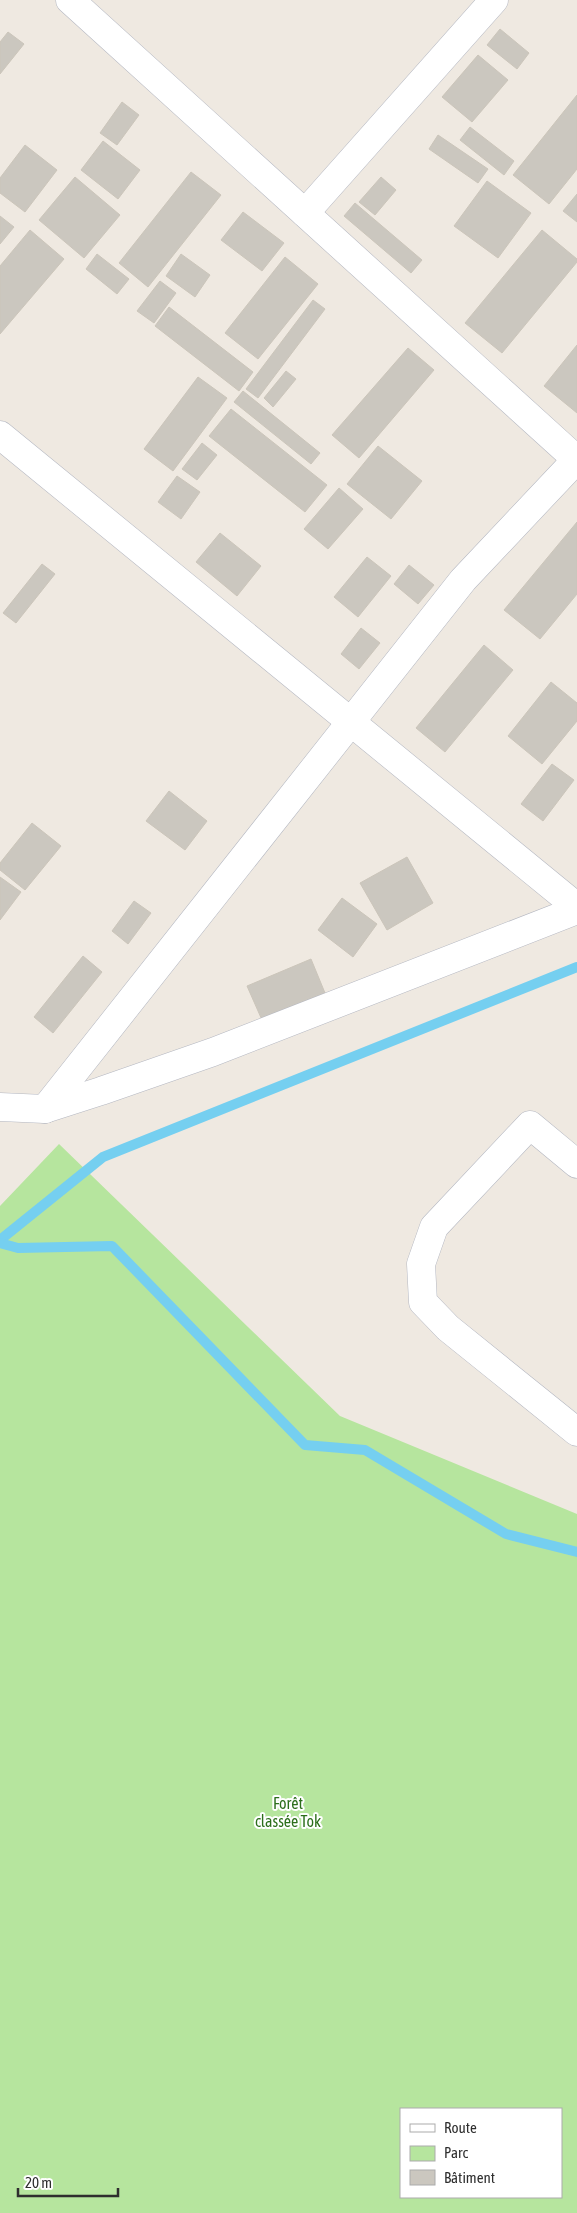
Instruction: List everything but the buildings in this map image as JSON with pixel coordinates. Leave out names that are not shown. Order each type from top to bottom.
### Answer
[{"type":"street","points":[[45,1108],[349,721],[463,580],[577,459],[70,0]]},
{"type":"street","points":[[305,213],[494,0]]},
{"type":"street","points":[[0,435],[577,909],[213,1052],[45,1108],[0,1106]]},
{"type":"street","points":[[577,1164],[530,1125],[434,1227],[421,1264],[423,1302],[448,1328],[577,1432]]},
{"type":"green space","name":"Forêt classée Tok","points":[[59,1144],[340,1416],[577,1514],[577,2213],[0,2213],[0,1206]]},
{"type":"waterway","points":[[0,1240],[103,1157],[577,967]]},
{"type":"waterway","points":[[0,1243],[18,1248],[112,1246],[305,1445],[365,1450],[506,1534],[577,1552]]}]
